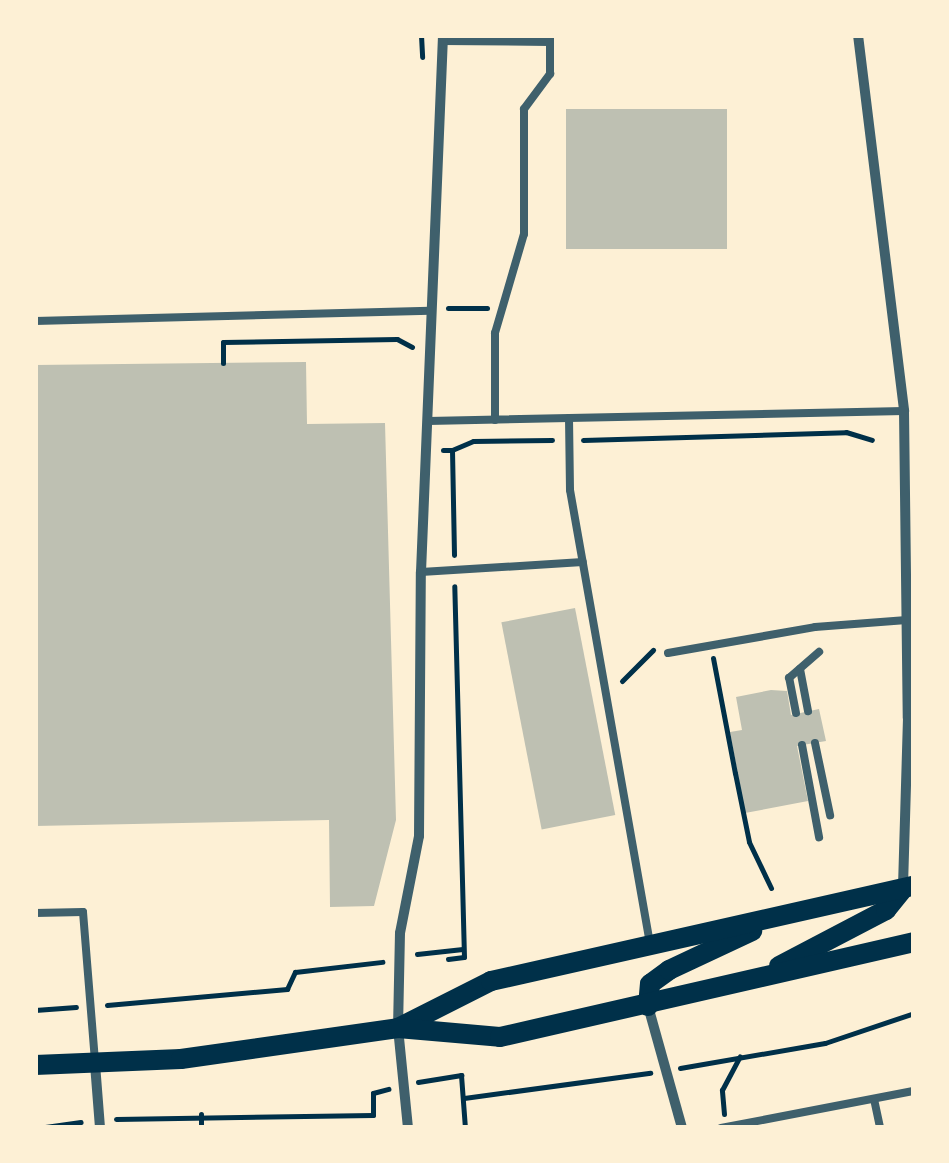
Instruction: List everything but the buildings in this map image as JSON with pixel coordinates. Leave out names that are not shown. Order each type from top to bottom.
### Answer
[{"type":"main road","points":[[398,1028],[491,981],[908,887]]},
{"type":"main road","points":[[759,978],[886,910],[908,887]]},
{"type":"main road","points":[[648,1006],[650,984],[669,970],[772,920]]},
{"type":"main road","points":[[35,1065],[96,1064],[398,1028],[500,1038],[914,942]]},
{"type":"street","points":[[858,35],[904,411],[908,887]]},
{"type":"street","points":[[408,1128],[398,1028],[400,958],[419,836],[420,572],[443,38]]},
{"type":"street","points":[[648,1006],[682,1128]]},
{"type":"street","points":[[96,1064],[100,1123]]},
{"type":"lane","points":[[443,38],[550,38],[550,74],[524,109],[524,234],[494,333],[496,420]]},
{"type":"lane","points":[[35,321],[430,311]]},
{"type":"lane","points":[[428,422],[904,411]]},
{"type":"lane","points":[[569,418],[583,562],[650,946]]},
{"type":"lane","points":[[420,572],[583,562]]},
{"type":"lane","points":[[668,654],[814,627],[907,620]]},
{"type":"lane","points":[[796,714],[790,678],[819,652]]},
{"type":"lane","points":[[800,669],[808,712]]},
{"type":"lane","points":[[814,743],[830,816]]},
{"type":"lane","points":[[802,746],[819,836]]},
{"type":"lane","points":[[35,913],[83,912],[96,1064]]},
{"type":"lane","points":[[723,1128],[764,1124],[914,1091]]},
{"type":"lane","points":[[874,1099],[880,1128]]},
{"type":"path","points":[[430,311],[504,302]]},
{"type":"path","points":[[223,363],[223,342],[396,339],[412,347],[414,357]]},
{"type":"path","points":[[427,450],[452,450],[473,441],[846,432],[872,440]]},
{"type":"path","points":[[448,959],[464,957],[452,450]]},
{"type":"path","points":[[605,684],[622,681],[666,637]]},
{"type":"path","points":[[711,646],[749,842],[772,888]]},
{"type":"path","points":[[384,962],[385,944]]},
{"type":"path","points":[[35,1010],[288,989],[295,972],[320,965],[384,962],[464,949]]},
{"type":"path","points":[[464,1098],[665,1071],[824,1044],[914,1013]]},
{"type":"path","points":[[723,1128],[722,1090],[740,1056]]},
{"type":"path","points":[[461,1075],[465,1128]]},
{"type":"path","points":[[38,1128],[201,1114],[372,1115],[373,1093]]},
{"type":"path","points":[[201,1114],[201,1128]]}]
